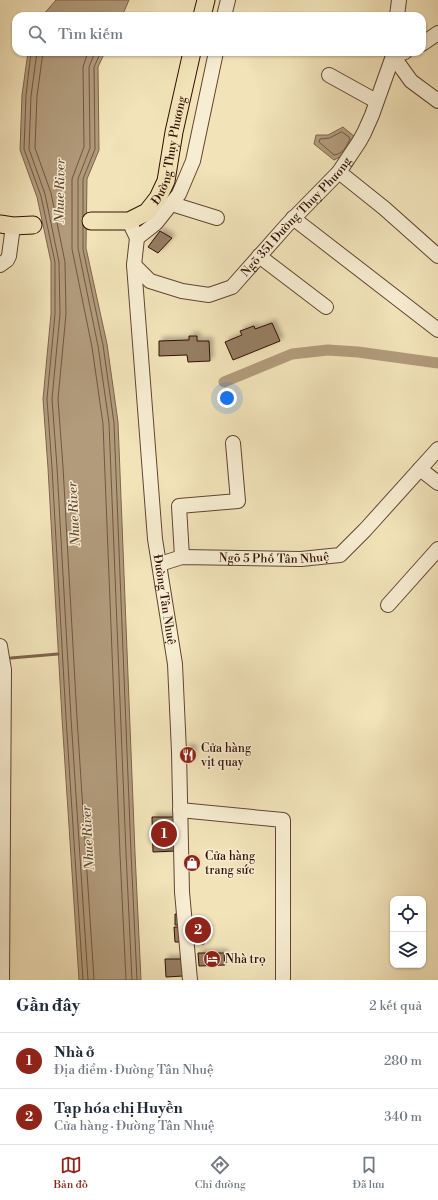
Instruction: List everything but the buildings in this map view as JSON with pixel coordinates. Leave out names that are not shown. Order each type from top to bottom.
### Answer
[{"type":"main road","points":[[203,12],[206,0]]},
{"type":"main road","name":"Đường Thụy Phương","points":[[91,221],[130,221],[147,212],[158,198],[166,181],[174,132],[191,56]]},
{"type":"main road","points":[[6,225],[33,226]]},
{"type":"street","points":[[225,12],[228,0]]},
{"type":"street","points":[[398,12],[399,0]]},
{"type":"street","points":[[426,41],[438,33]]},
{"type":"street","name":"Đường Thụy Phương","points":[[137,238],[156,223],[179,194],[193,161],[215,56]]},
{"type":"street","name":"Ngõ 351 Đường Thụy Phương","points":[[134,265],[150,281],[182,290],[209,296],[232,287],[293,218],[340,172],[360,142],[360,130],[372,115],[376,100],[396,56]]},
{"type":"street","points":[[398,56],[411,81],[438,101]]},
{"type":"street","points":[[329,75],[376,100]]},
{"type":"street","points":[[340,172],[384,208],[438,256]]},
{"type":"street","points":[[172,204],[217,218]]},
{"type":"street","points":[[293,218],[438,330]]},
{"type":"street","name":"Đường Tân Nhuệ","points":[[130,221],[137,238],[134,265],[155,539],[175,664],[182,892],[190,980]]},
{"type":"street","points":[[0,266],[9,256],[6,225]]},
{"type":"street","points":[[259,256],[326,307]]},
{"type":"street","points":[[182,557],[179,506],[238,501],[233,443]]},
{"type":"street","name":"Ngõ 5 Phố Tân Nhuệ","points":[[160,564],[182,557],[301,559],[340,555],[438,449]]},
{"type":"street","points":[[420,468],[438,483]]},
{"type":"street","points":[[388,605],[438,549]]},
{"type":"street","points":[[0,646],[2,670],[2,980]]},
{"type":"street","points":[[180,810],[283,820],[283,980]]},
{"type":"water","points":[[56,0],[129,0],[124,12],[46,12]]},
{"type":"water","name":"Nhue River","points":[[27,56],[103,56],[98,67],[99,150],[87,179],[86,248],[107,344],[118,422],[141,980],[79,980],[43,399],[51,314],[51,262],[37,197],[20,150],[22,95]]},
{"type":"water","points":[[343,127],[355,137],[346,154],[334,160],[314,144],[316,135],[328,135]]},
{"type":"waterway","points":[[224,382],[292,354],[328,350],[358,352],[438,363]]},
{"type":"waterway","points":[[11,658],[58,654]]},
{"type":"place","name":"Cửa hàng vịt quay","points":[[188,755]]},
{"type":"place","name":"Nhà ở","points":[[164,834]]},
{"type":"place","name":"Cửa hàng trang sức","points":[[192,863]]},
{"type":"place","name":"Tạp hóa chị Huyền","points":[[198,930]]},
{"type":"place","name":"Nhà trọ","points":[[212,959]]}]
